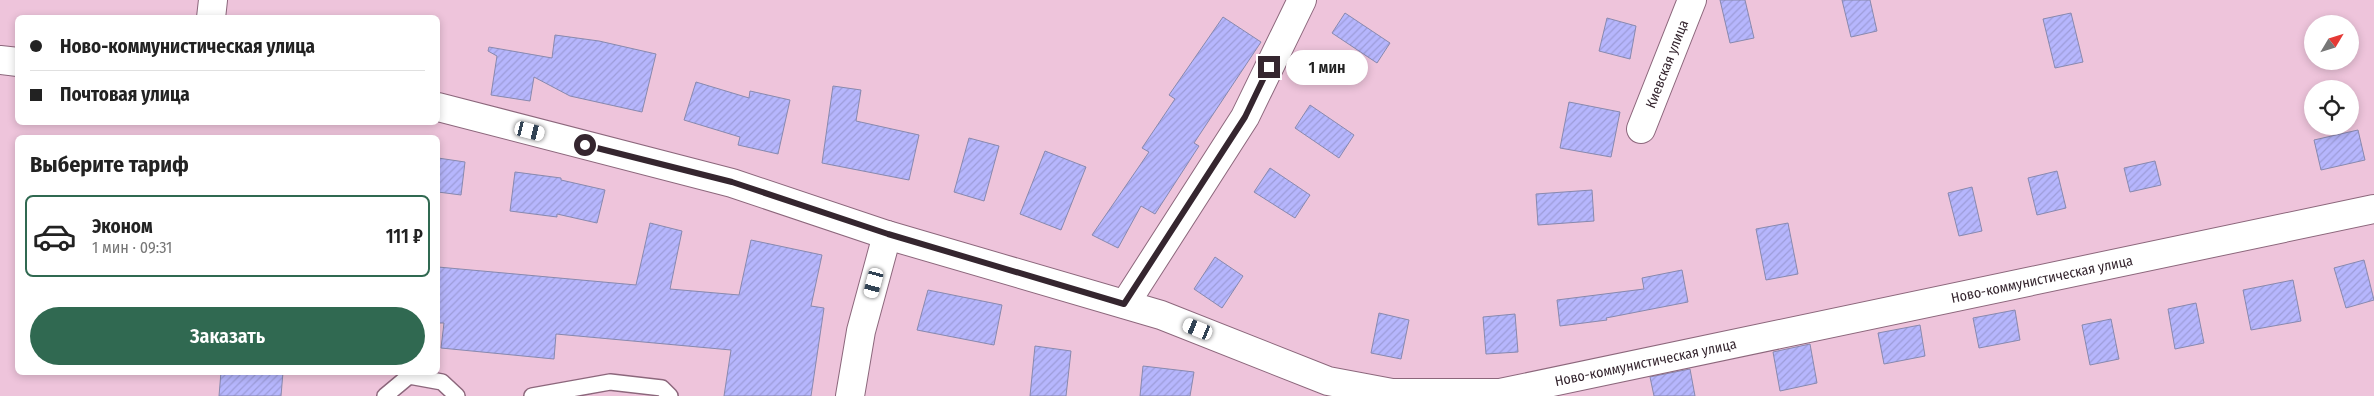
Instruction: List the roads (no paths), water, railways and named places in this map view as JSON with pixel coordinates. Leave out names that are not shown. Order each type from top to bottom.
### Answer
[{"type":"street","points":[[211,15],[213,0]]},
{"type":"street","points":[[1124,304],[1245,117],[1302,0]]},
{"type":"street","name":"Киевская улица","points":[[1641,128],[1692,0]]},
{"type":"street","points":[[0,60],[15,62]]},
{"type":"street","name":"Ново-коммунистическая улица","points":[[440,108],[732,182],[888,234],[1161,314],[1328,380],[1392,393],[1500,393],[2374,209]]},
{"type":"street","points":[[850,396],[861,331],[888,234]]},
{"type":"lane","points":[[385,396],[408,376],[442,382],[457,396]]},
{"type":"lane","points":[[532,396],[610,382],[662,388],[670,396]]}]
